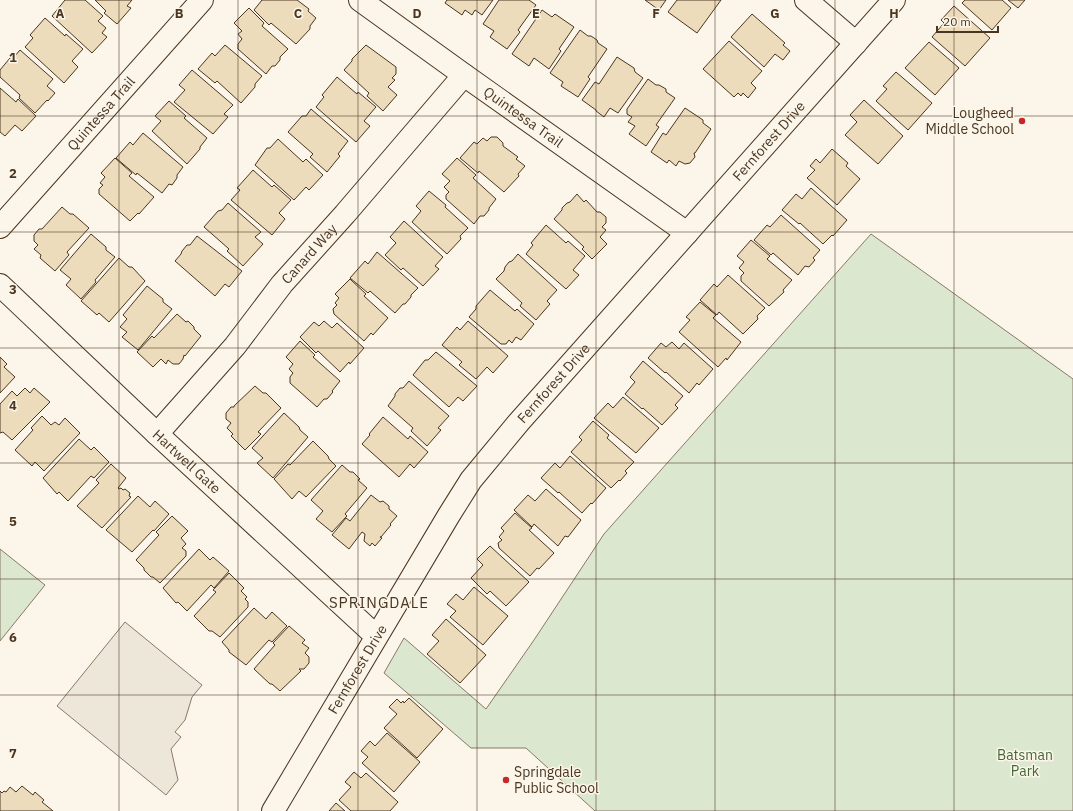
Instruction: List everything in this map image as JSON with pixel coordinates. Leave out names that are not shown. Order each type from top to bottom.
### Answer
[{"type":"street","name":"Quintessa Trail","points":[[0,227],[202,0]]},
{"type":"street","name":"Quintessa Trail","points":[[360,0],[687,233]]},
{"type":"street","points":[[806,0],[856,42]]},
{"type":"street","name":"Fernforest Drive","points":[[273,811],[449,515],[480,468],[894,0]]},
{"type":"street","name":"Canard Way","points":[[157,434],[235,346],[282,284],[345,214],[464,75]]},
{"type":"street","name":"Hartwell Gate","points":[[0,285],[157,434],[376,636]]},
{"type":"green space","name":"Batsman Park","points":[[871,234],[1073,379],[1073,811],[595,811],[526,748],[471,748],[384,673],[404,638],[486,709],[534,640],[604,534]]},
{"type":"green space","points":[[0,549],[45,585],[0,641]]},
{"type":"shaded area","points":[[125,622],[202,685],[192,697],[185,720],[175,732],[181,737],[171,749],[178,780],[166,795],[57,706]]},
{"type":"building","points":[[65,0],[85,0],[103,16],[98,21],[106,28],[102,33],[107,37],[92,53],[52,16]]},
{"type":"building","points":[[95,0],[132,0],[127,6],[131,8],[117,24],[104,13],[106,11]]},
{"type":"building","points":[[262,0],[297,0],[309,9],[308,11],[316,18],[310,26],[310,29],[296,44],[271,23],[269,25],[254,10]]},
{"type":"building","points":[[447,0],[493,0],[482,15],[475,10],[472,15],[465,10],[462,15],[445,3]]},
{"type":"building","points":[[499,0],[529,0],[536,5],[518,30],[520,32],[507,49],[490,37],[494,31],[483,24]]},
{"type":"building","points":[[645,0],[666,0],[659,10]]},
{"type":"building","points":[[677,0],[721,0],[697,33],[668,12]]},
{"type":"building","points":[[965,0],[1002,0],[1011,8],[992,30],[962,3]]},
{"type":"building","points":[[1008,0],[1025,0],[1018,8]]},
{"type":"building","points":[[954,6],[990,38],[965,66],[932,37],[944,23],[941,20]]},
{"type":"building","points":[[249,8],[264,23],[262,26],[288,49],[280,57],[280,60],[275,66],[272,66],[266,74],[238,49],[238,44],[242,39],[238,34],[242,31],[234,23]]},
{"type":"building","points":[[542,10],[552,17],[555,14],[574,27],[559,49],[561,51],[549,69],[534,58],[529,66],[512,54]]},
{"type":"building","points":[[752,14],[785,43],[783,45],[790,51],[783,60],[775,54],[764,67],[731,37]]},
{"type":"building","points":[[45,18],[65,36],[66,34],[83,49],[72,61],[78,67],[64,83],[25,47],[33,38],[30,35]]},
{"type":"building","points":[[580,30],[597,40],[598,43],[607,49],[588,77],[590,79],[578,97],[561,86],[563,82],[550,73]]},
{"type":"building","points":[[729,41],[762,71],[751,83],[756,88],[748,98],[743,93],[741,96],[738,93],[734,97],[703,69]]},
{"type":"building","points":[[929,42],[959,68],[935,95],[905,68]]},
{"type":"building","points":[[225,45],[262,76],[255,84],[255,87],[241,103],[217,81],[215,83],[198,69],[212,53],[215,56]]},
{"type":"building","points":[[366,45],[396,67],[396,74],[392,78],[395,80],[388,87],[397,95],[383,111],[367,96],[369,93],[344,70],[352,59]]},
{"type":"building","points":[[20,50],[53,79],[47,86],[55,93],[35,113],[19,98],[20,95],[0,77],[0,70],[10,58],[14,57]]},
{"type":"building","points":[[617,57],[634,68],[635,72],[643,78],[618,113],[610,108],[604,117],[582,100],[595,82],[599,84]]},
{"type":"building","points":[[192,70],[233,105],[224,114],[228,117],[213,134],[174,102],[185,90],[179,85]]},
{"type":"building","points":[[896,72],[932,103],[908,130],[876,101],[887,89],[883,86]]},
{"type":"building","points":[[337,77],[357,94],[358,92],[376,107],[364,121],[370,126],[356,142],[316,107],[324,97],[322,95]]},
{"type":"building","points":[[648,79],[656,85],[666,89],[666,92],[675,98],[656,125],[659,127],[646,146],[629,134],[635,126],[628,122],[632,117],[627,114],[627,109]]},
{"type":"building","points":[[0,88],[16,102],[18,99],[36,116],[22,131],[15,125],[5,136],[0,132]]},
{"type":"building","points":[[864,100],[903,136],[878,164],[845,135],[857,122],[850,115]]},
{"type":"building","points":[[169,101],[186,116],[184,118],[207,138],[187,164],[152,131],[161,121],[155,116]]},
{"type":"building","points":[[685,108],[703,120],[703,123],[711,129],[694,153],[695,157],[690,163],[685,164],[679,161],[676,166],[669,160],[667,163],[651,152],[663,133],[666,135]]},
{"type":"building","points":[[311,109],[348,141],[338,154],[340,156],[327,172],[310,157],[313,154],[288,132],[302,116],[306,116]]},
{"type":"building","points":[[143,133],[183,167],[172,185],[169,184],[162,193],[137,173],[136,175],[116,158],[130,142],[133,145]]},
{"type":"building","points":[[491,137],[497,137],[503,143],[503,146],[518,157],[516,159],[525,166],[518,174],[519,176],[504,192],[479,171],[478,173],[460,158],[474,142],[477,144],[483,138],[487,141]]},
{"type":"building","points":[[278,139],[303,162],[306,159],[323,175],[309,190],[306,187],[294,200],[255,165],[267,148],[270,148]]},
{"type":"building","points":[[832,149],[848,163],[846,166],[860,179],[837,205],[807,178],[815,170],[810,166],[816,159],[820,163]]},
{"type":"building","points":[[115,158],[132,173],[129,176],[154,197],[139,214],[138,213],[130,221],[99,194],[99,189],[103,185],[100,183],[105,177],[101,173]]},
{"type":"building","points":[[457,158],[476,175],[473,178],[496,199],[484,216],[480,216],[474,224],[446,199],[446,195],[449,192],[444,187],[450,181],[442,174]]},
{"type":"building","points":[[253,170],[272,187],[274,185],[291,200],[279,213],[285,219],[272,235],[231,200],[240,190],[237,188]]},
{"type":"building","points":[[811,188],[847,220],[833,236],[832,235],[823,244],[800,223],[799,224],[782,210],[796,194],[802,199]]},
{"type":"building","points":[[429,191],[446,205],[445,207],[468,228],[460,236],[461,239],[447,254],[412,222],[421,211],[416,206]]},
{"type":"building","points":[[577,194],[584,202],[586,200],[597,212],[600,212],[606,217],[606,223],[602,227],[606,230],[600,237],[607,244],[592,259],[582,249],[584,247],[554,219],[562,208]]},
{"type":"building","points":[[228,203],[261,232],[255,237],[263,244],[243,266],[227,251],[229,249],[204,227],[218,211],[222,210]]},
{"type":"building","points":[[62,207],[70,214],[73,214],[89,228],[67,252],[69,255],[55,271],[40,258],[41,255],[34,249],[38,245],[34,241],[34,235],[39,229],[42,229]]},
{"type":"building","points":[[781,215],[820,250],[813,258],[815,260],[809,267],[805,266],[798,275],[773,253],[771,255],[754,240],[767,225],[770,227]]},
{"type":"building","points":[[404,221],[443,257],[435,266],[439,269],[423,286],[403,268],[401,270],[385,255],[396,243],[390,237]]},
{"type":"building","points":[[546,225],[566,243],[568,241],[585,256],[573,270],[579,275],[566,289],[526,254],[533,245],[531,243]]},
{"type":"building","points":[[91,234],[115,257],[81,299],[66,285],[71,279],[60,270]]},
{"type":"building","points":[[197,236],[242,271],[229,287],[225,284],[215,296],[175,261],[187,245],[190,245]]},
{"type":"building","points":[[751,240],[770,256],[767,259],[792,280],[783,290],[784,292],[769,306],[741,281],[741,276],[744,273],[739,268],[744,262],[737,256]]},
{"type":"building","points":[[377,252],[418,288],[405,304],[403,304],[395,313],[370,291],[368,293],[350,278],[365,261],[368,264]]},
{"type":"building","points":[[518,254],[557,290],[547,301],[550,304],[536,320],[520,306],[522,303],[496,279],[504,271],[509,262],[512,261]]},
{"type":"building","points":[[119,258],[129,267],[132,267],[145,281],[109,322],[99,313],[97,315],[81,301]]},
{"type":"building","points":[[728,275],[765,308],[757,316],[758,319],[743,334],[719,312],[717,315],[700,300],[714,284],[717,287]]},
{"type":"building","points":[[350,279],[366,294],[364,296],[388,318],[373,335],[371,333],[364,341],[334,314],[333,309],[337,305],[335,303],[339,298],[335,294]]},
{"type":"building","points":[[147,286],[163,299],[163,302],[172,309],[138,350],[122,337],[127,332],[120,327],[127,319],[123,315]]},
{"type":"building","points":[[490,290],[515,311],[517,309],[534,324],[521,340],[516,337],[512,343],[509,340],[506,344],[501,344],[469,317],[476,309],[476,306]]},
{"type":"building","points":[[700,302],[716,315],[713,318],[741,342],[727,360],[726,358],[718,367],[679,332],[690,320],[686,317]]},
{"type":"building","points":[[177,314],[186,322],[188,321],[201,336],[185,356],[184,355],[179,364],[173,364],[168,360],[166,364],[161,359],[153,367],[137,352],[152,336],[154,338]]},
{"type":"building","points":[[324,321],[332,328],[337,323],[364,348],[350,364],[349,362],[340,372],[318,351],[316,353],[300,337],[314,322],[319,326]]},
{"type":"building","points":[[468,321],[508,356],[493,373],[487,367],[476,379],[459,365],[462,362],[442,345],[457,327],[460,330]]},
{"type":"building","points":[[300,341],[315,355],[313,357],[340,381],[327,399],[324,399],[317,407],[290,383],[290,377],[293,373],[289,369],[293,364],[286,357]]},
{"type":"building","points":[[672,342],[679,349],[684,343],[713,369],[699,385],[697,383],[689,393],[648,358],[661,343],[666,347]]},
{"type":"building","points":[[436,352],[477,386],[463,401],[458,397],[449,407],[413,375],[425,360],[428,360]]},
{"type":"building","points":[[0,357],[7,364],[4,367],[15,377],[0,393]]},
{"type":"building","points":[[643,361],[683,396],[675,405],[678,408],[662,425],[625,394],[635,382],[630,377]]},
{"type":"building","points":[[409,381],[449,416],[438,428],[441,430],[427,446],[411,431],[413,428],[388,406],[400,388],[403,388]]},
{"type":"building","points":[[255,386],[263,393],[266,393],[281,408],[258,432],[261,434],[245,450],[231,436],[233,434],[227,428],[231,423],[226,419],[226,413]]},
{"type":"building","points":[[25,388],[30,393],[34,388],[50,402],[12,440],[3,432],[0,433],[0,404],[12,391],[17,396]]},
{"type":"building","points":[[623,397],[659,428],[636,453],[594,418],[608,403],[613,408]]},
{"type":"building","points":[[284,413],[308,437],[273,478],[257,463],[263,458],[252,448]]},
{"type":"building","points":[[42,416],[51,425],[55,422],[59,425],[65,418],[80,433],[44,471],[35,462],[32,466],[15,450],[33,430],[31,428]]},
{"type":"building","points":[[383,417],[408,439],[410,436],[428,452],[414,468],[410,464],[399,477],[362,444]]},
{"type":"building","points":[[593,421],[609,435],[607,438],[634,462],[625,471],[627,473],[620,481],[619,480],[611,488],[571,452],[582,440],[579,437]]},
{"type":"building","points":[[79,439],[91,450],[94,447],[109,462],[94,478],[91,476],[68,501],[59,492],[57,494],[43,478]]},
{"type":"building","points":[[313,441],[336,466],[306,497],[299,491],[292,499],[274,479]]},
{"type":"building","points":[[570,456],[606,488],[582,513],[541,478],[555,463],[560,468]]},
{"type":"building","points":[[111,464],[126,478],[118,488],[123,490],[125,489],[130,493],[129,496],[131,497],[102,528],[77,506],[99,483],[96,480]]},
{"type":"building","points":[[342,465],[350,472],[353,472],[360,479],[358,480],[367,488],[345,514],[347,516],[332,532],[316,519],[323,511],[311,500]]},
{"type":"building","points":[[546,489],[581,520],[568,537],[565,536],[558,546],[534,524],[532,527],[514,510],[528,495],[535,501]]},
{"type":"building","points":[[371,495],[380,502],[383,501],[397,516],[380,537],[382,538],[375,546],[372,543],[370,546],[364,541],[365,534],[362,532],[349,549],[332,535],[346,518],[350,521]]},
{"type":"building","points":[[138,496],[150,507],[155,501],[169,514],[132,552],[106,530]]},
{"type":"building","points":[[515,513],[532,528],[529,530],[554,553],[530,576],[499,548],[498,543],[502,540],[499,537],[504,531],[501,528]]},
{"type":"building","points":[[172,516],[188,531],[181,538],[186,544],[182,548],[186,551],[186,556],[160,583],[151,577],[136,560],[159,535],[156,532]]},
{"type":"building","points":[[490,546],[529,582],[506,606],[490,591],[487,594],[471,578],[483,565],[477,559]]},
{"type":"building","points":[[199,549],[210,560],[213,557],[229,571],[214,588],[211,585],[187,611],[178,602],[176,603],[163,588]]},
{"type":"building","points":[[229,573],[244,588],[241,591],[247,597],[245,599],[248,602],[248,607],[220,637],[212,631],[209,631],[194,616],[216,592],[213,590]]},
{"type":"building","points":[[474,587],[508,616],[483,645],[450,617],[456,611],[447,604],[456,594],[463,600]]},
{"type":"building","points":[[254,608],[266,619],[272,612],[287,626],[272,642],[269,640],[246,665],[229,652],[222,642]]},
{"type":"building","points":[[446,619],[486,655],[460,683],[427,654],[439,641],[432,635]]},
{"type":"building","points":[[289,626],[305,640],[302,643],[309,648],[305,653],[309,657],[309,663],[304,669],[299,669],[301,671],[280,691],[254,669],[275,645],[273,643]]},
{"type":"building","points":[[409,698],[443,729],[417,758],[384,728],[397,714],[389,707],[397,699],[401,703],[403,701],[404,703]]},
{"type":"building","points":[[387,733],[420,762],[394,792],[362,763],[368,757],[361,751],[370,741],[375,746]]},
{"type":"building","points":[[354,772],[361,778],[366,773],[398,802],[390,811],[351,811],[339,800],[351,787],[345,782]]},
{"type":"building","points":[[22,786],[33,795],[35,792],[44,800],[42,802],[53,811],[0,811],[0,791],[2,793],[4,791],[6,792],[10,787],[16,792]]},
{"type":"building","points":[[336,803],[345,811],[329,811]]},
{"type":"place","name":"Lougheed Middle School","points":[[1022,121]]},
{"type":"place","name":"Springdale Public School","points":[[506,780]]},
{"type":"district","name":"SPRINGDALE","points":[[379,603]]}]
